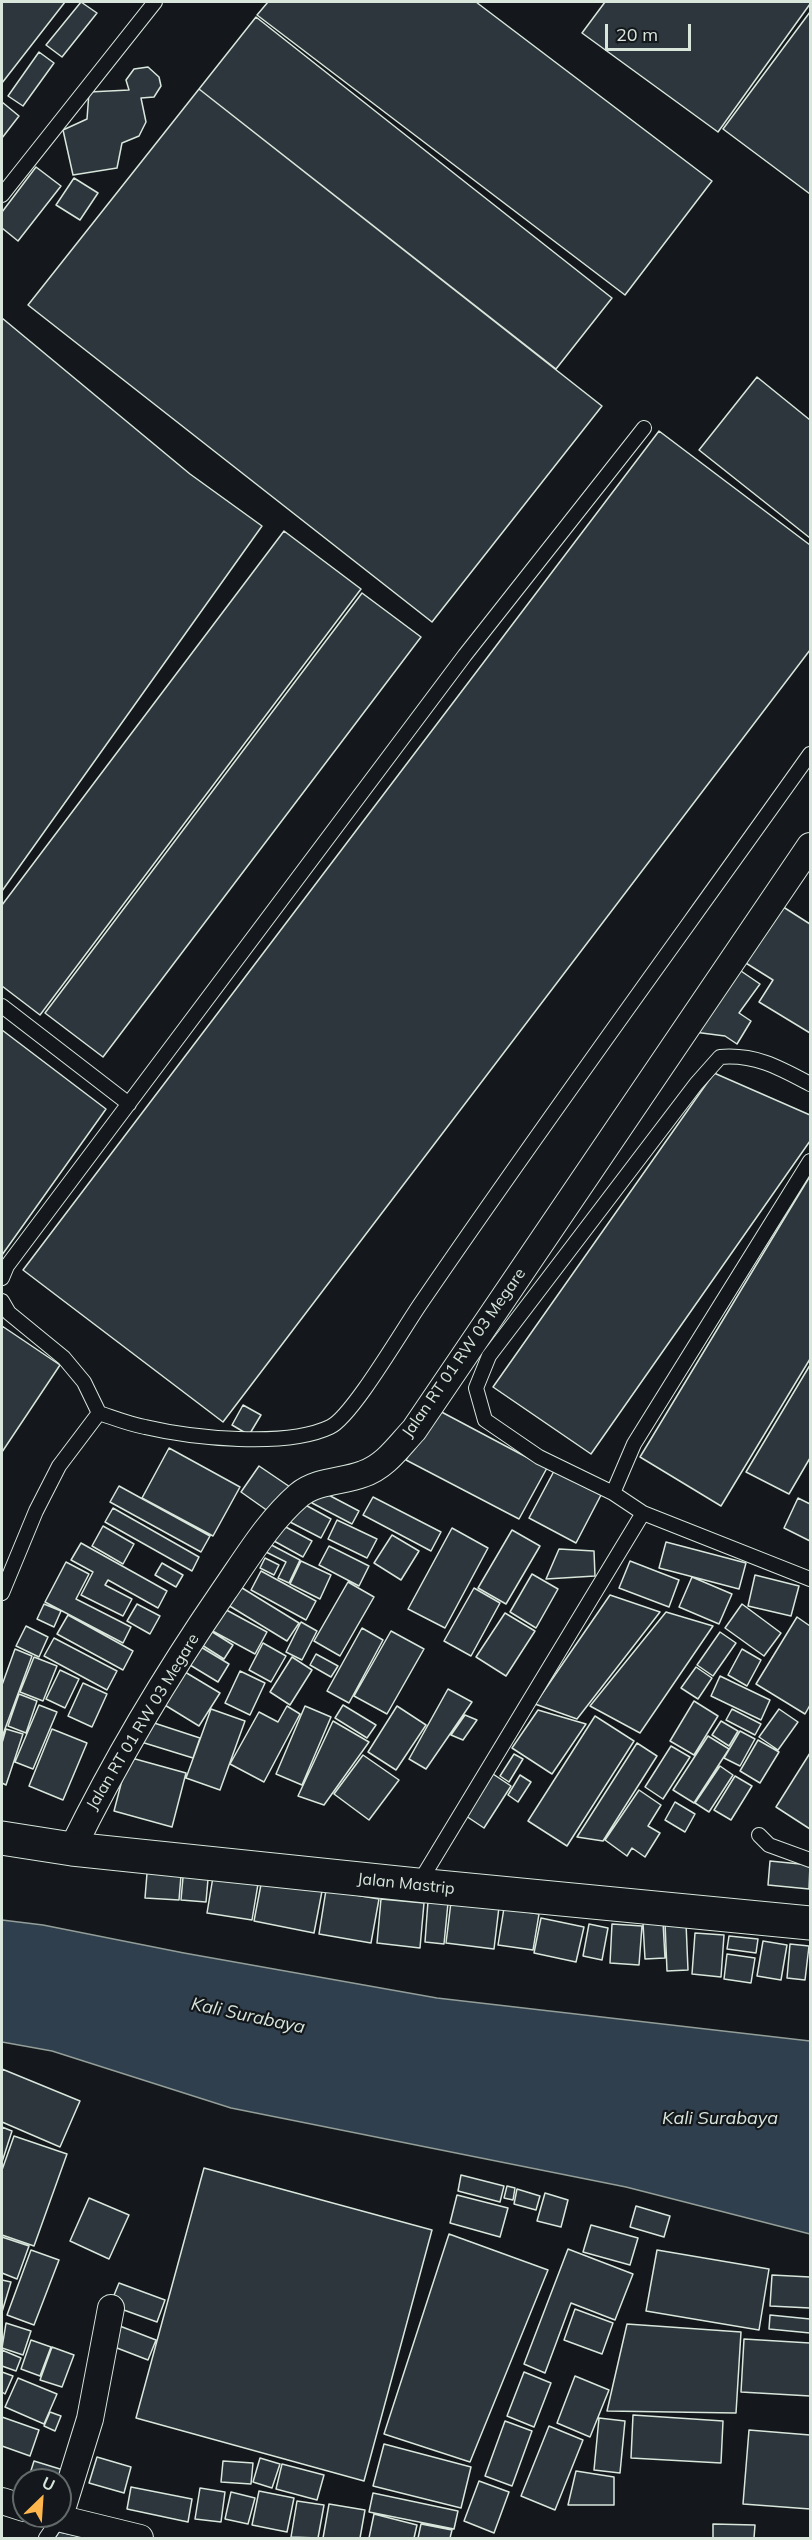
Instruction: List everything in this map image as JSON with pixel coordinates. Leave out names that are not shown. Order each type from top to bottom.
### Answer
[{"type":"main road","name":"Jalan Mastrip","points":[[2,1838],[72,1849],[417,1886],[810,1923]]},
{"type":"street","name":"Jalan RT 01 RW 03 Megare","points":[[72,1849],[99,1792],[175,1662],[269,1526],[301,1493],[335,1479],[364,1474],[383,1464],[414,1430],[810,846]]},
{"type":"street","points":[[72,2471],[90,2419],[111,2308]]},
{"type":"street","points":[[72,2524],[140,2538]]},
{"type":"lane","points":[[2,195],[155,2]]},
{"type":"lane","points":[[2,1278],[8,1266],[465,655],[644,428]]},
{"type":"lane","points":[[2,1301],[9,1313],[74,1369],[84,1382],[99,1413],[144,1427],[178,1432],[283,1440],[331,1427],[354,1406],[377,1367],[513,1168],[810,754]]},
{"type":"lane","points":[[2,1006],[129,1104]]},
{"type":"lane","points":[[810,1084],[765,1061],[739,1056],[720,1057],[688,1094],[489,1356],[476,1388],[485,1420],[539,1457],[613,1493],[643,1513],[810,1579]]},
{"type":"lane","points":[[613,1493],[634,1444],[810,1161]]},
{"type":"lane","points":[[2,1593],[36,1511],[59,1466],[99,1413]]},
{"type":"lane","points":[[417,1886],[643,1513]]},
{"type":"lane","points":[[759,1834],[769,1845],[810,1860]]},
{"type":"water","name":"Kali Surabaya","points":[[2,1920],[43,1925],[184,1953],[437,1998],[810,2041],[810,2234],[626,2187],[231,2108],[52,2051],[2,2042]]},
{"type":"building","points":[[2,2],[65,2],[2,83]]},
{"type":"building","points":[[81,2],[97,13],[62,57],[46,45]]},
{"type":"building","points":[[268,2],[476,2],[712,181],[625,295],[257,15]]},
{"type":"building","points":[[605,2],[810,2],[810,4],[718,132],[582,33]]},
{"type":"building","points":[[810,12],[810,194],[723,129]]},
{"type":"building","points":[[256,17],[612,298],[556,369],[199,89]]},
{"type":"building","points":[[39,52],[54,63],[23,106],[8,96]]},
{"type":"building","points":[[148,67],[159,77],[161,86],[154,97],[141,98],[146,122],[139,136],[122,143],[117,168],[73,175],[63,130],[87,119],[89,92],[129,90],[126,80],[134,69]]},
{"type":"building","points":[[199,89],[602,406],[432,622],[28,305]]},
{"type":"building","points":[[2,102],[19,116],[2,138]]},
{"type":"building","points":[[36,167],[61,186],[18,241],[2,228],[2,212]]},
{"type":"building","points":[[74,178],[98,193],[80,220],[56,205]]},
{"type":"building","points":[[2,318],[190,474],[262,526],[2,891]]},
{"type":"building","points":[[757,377],[810,420],[810,538],[699,450]]},
{"type":"building","points":[[659,431],[810,545],[810,650],[223,1422],[23,1270]]},
{"type":"building","points":[[284,531],[361,589],[40,1015],[2,986],[2,905]]},
{"type":"building","points":[[362,593],[421,637],[103,1057],[45,1013]]},
{"type":"building","points":[[777,903],[810,924],[810,1033],[759,1002],[773,980],[741,960]]},
{"type":"building","points":[[738,969],[760,984],[739,1013],[751,1021],[737,1044],[725,1036],[694,1032]]},
{"type":"building","points":[[2,1030],[106,1109],[2,1255]]},
{"type":"building","points":[[714,1073],[810,1115],[810,1141],[591,1454],[493,1387]]},
{"type":"building","points":[[810,1176],[810,1359],[721,1506],[640,1457]]},
{"type":"building","points":[[2,1326],[60,1365],[2,1452]]},
{"type":"building","points":[[810,1365],[810,1458],[789,1494],[746,1472]]},
{"type":"building","points":[[243,1405],[261,1415],[249,1435],[232,1425]]},
{"type":"building","points":[[434,1408],[547,1468],[519,1519],[406,1460]]},
{"type":"building","points":[[169,1448],[240,1487],[213,1536],[142,1498]]},
{"type":"building","points":[[259,1466],[293,1489],[275,1516],[241,1492]]},
{"type":"building","points":[[554,1471],[601,1495],[576,1543],[529,1518]]},
{"type":"building","points":[[119,1486],[210,1536],[201,1552],[110,1502]]},
{"type":"building","points":[[319,1490],[359,1511],[352,1524],[312,1503]]},
{"type":"building","points":[[373,1497],[441,1532],[431,1551],[363,1515]]},
{"type":"building","points":[[798,1498],[810,1504],[810,1541],[784,1528]]},
{"type":"building","points":[[300,1502],[331,1519],[321,1538],[290,1522]]},
{"type":"building","points":[[113,1508],[199,1557],[192,1571],[105,1522]]},
{"type":"building","points":[[337,1520],[377,1539],[367,1558],[328,1539]]},
{"type":"building","points":[[282,1525],[312,1541],[303,1557],[274,1541]]},
{"type":"building","points":[[103,1526],[134,1544],[123,1564],[92,1546]]},
{"type":"building","points":[[452,1528],[488,1548],[445,1628],[408,1609]]},
{"type":"building","points":[[512,1530],[540,1546],[506,1604],[478,1588]]},
{"type":"building","points":[[392,1535],[419,1551],[401,1580],[374,1563]]},
{"type":"building","points":[[260,1539],[300,1560],[289,1583],[278,1578],[286,1562],[256,1547]]},
{"type":"building","points":[[666,1542],[746,1563],[739,1589],[659,1568]]},
{"type":"building","points":[[81,1543],[167,1591],[158,1608],[108,1580],[105,1585],[132,1599],[123,1616],[81,1595],[93,1572],[71,1560]]},
{"type":"building","points":[[329,1546],[369,1566],[359,1586],[319,1565]]},
{"type":"building","points":[[559,1549],[594,1551],[595,1576],[546,1579]]},
{"type":"building","points":[[265,1558],[279,1565],[274,1575],[260,1568]]},
{"type":"building","points":[[301,1561],[331,1575],[320,1599],[290,1584]]},
{"type":"building","points":[[630,1561],[679,1580],[669,1607],[619,1588]]},
{"type":"building","points":[[66,1562],[89,1574],[76,1599],[131,1627],[123,1643],[45,1602]]},
{"type":"building","points":[[162,1563],[183,1575],[176,1587],[155,1575]]},
{"type":"building","points":[[261,1571],[316,1601],[306,1620],[251,1590]]},
{"type":"building","points":[[532,1574],[558,1589],[536,1628],[510,1612]]},
{"type":"building","points":[[755,1575],[799,1586],[791,1616],[748,1606]]},
{"type":"building","points":[[692,1577],[732,1594],[719,1624],[679,1607]]},
{"type":"building","points":[[348,1582],[374,1597],[340,1656],[314,1641]]},
{"type":"building","points":[[234,1583],[299,1623],[287,1641],[223,1602]]},
{"type":"building","points":[[474,1588],[500,1603],[471,1656],[444,1641]]},
{"type":"building","points":[[610,1595],[660,1612],[577,1719],[535,1704]]},
{"type":"building","points":[[44,1604],[61,1611],[54,1627],[37,1619]]},
{"type":"building","points":[[137,1604],[160,1616],[150,1634],[127,1621]]},
{"type":"building","points":[[742,1604],[781,1633],[764,1656],[725,1628]]},
{"type":"building","points":[[219,1606],[267,1632],[255,1654],[207,1628]]},
{"type":"building","points":[[666,1612],[713,1626],[640,1733],[590,1706]]},
{"type":"building","points":[[505,1613],[535,1631],[506,1676],[476,1657]]},
{"type":"building","points":[[68,1615],[133,1651],[123,1670],[57,1634]]},
{"type":"building","points":[[797,1617],[810,1626],[810,1705],[805,1714],[756,1684]]},
{"type":"building","points":[[301,1622],[317,1631],[302,1660],[286,1652]]},
{"type":"building","points":[[26,1626],[48,1637],[39,1657],[16,1646]]},
{"type":"building","points":[[203,1626],[233,1645],[224,1659],[194,1640]]},
{"type":"building","points":[[362,1628],[383,1640],[349,1703],[327,1691]]},
{"type":"building","points":[[391,1631],[424,1649],[387,1714],[354,1696]]},
{"type":"building","points":[[720,1632],[736,1643],[713,1676],[697,1665]]},
{"type":"building","points":[[54,1638],[117,1671],[107,1690],[44,1656]]},
{"type":"building","points":[[191,1641],[229,1664],[218,1682],[180,1659]]},
{"type":"building","points":[[263,1643],[286,1656],[271,1682],[249,1670]]},
{"type":"building","points":[[15,1649],[32,1656],[2,1737],[2,1685]]},
{"type":"building","points":[[742,1649],[761,1660],[747,1686],[728,1675]]},
{"type":"building","points":[[316,1654],[338,1666],[331,1677],[310,1665]]},
{"type":"building","points":[[34,1657],[57,1666],[43,1701],[20,1692]]},
{"type":"building","points":[[292,1657],[312,1670],[290,1705],[270,1692]]},
{"type":"building","points":[[175,1666],[220,1693],[199,1726],[155,1699]]},
{"type":"building","points":[[696,1667],[712,1678],[698,1699],[681,1688]]},
{"type":"building","points":[[60,1670],[79,1679],[65,1708],[46,1699]]},
{"type":"building","points":[[240,1671],[265,1683],[250,1715],[225,1703]]},
{"type":"building","points":[[720,1676],[770,1700],[761,1720],[711,1696]]},
{"type":"building","points":[[83,1683],[107,1694],[92,1727],[68,1716]]},
{"type":"building","points":[[448,1689],[472,1702],[426,1769],[409,1759]]},
{"type":"building","points":[[19,1694],[37,1701],[26,1733],[8,1726]]},
{"type":"building","points":[[694,1701],[718,1716],[694,1755],[670,1741]]},
{"type":"building","points":[[39,1705],[57,1712],[33,1769],[15,1762]]},
{"type":"building","points":[[343,1705],[376,1725],[367,1738],[335,1718]]},
{"type":"building","points":[[287,1706],[300,1714],[264,1782],[230,1764],[259,1712],[278,1722]]},
{"type":"building","points":[[305,1706],[331,1717],[302,1785],[276,1774]]},
{"type":"building","points":[[397,1706],[426,1725],[396,1770],[368,1752]]},
{"type":"building","points":[[211,1709],[245,1721],[220,1790],[186,1778]]},
{"type":"building","points":[[732,1709],[761,1724],[755,1735],[726,1720]]},
{"type":"building","points":[[779,1709],[798,1722],[778,1750],[759,1737]]},
{"type":"building","points":[[538,1710],[586,1724],[552,1774],[512,1748]]},
{"type":"building","points":[[465,1715],[477,1720],[463,1740],[451,1735]]},
{"type":"building","points":[[595,1716],[634,1741],[567,1846],[528,1821]]},
{"type":"building","points":[[145,1720],[200,1738],[193,1758],[138,1741]]},
{"type":"building","points":[[333,1721],[369,1742],[324,1805],[298,1796]]},
{"type":"building","points":[[721,1721],[738,1731],[729,1746],[712,1735]]},
{"type":"building","points":[[6,1729],[23,1734],[6,1785],[2,1783],[2,1743]]},
{"type":"building","points":[[52,1729],[87,1743],[63,1800],[29,1786]]},
{"type":"building","points":[[740,1731],[755,1739],[740,1766],[724,1758]]},
{"type":"building","points":[[708,1736],[729,1749],[694,1803],[673,1790]]},
{"type":"building","points":[[758,1740],[779,1752],[760,1783],[740,1771]]},
{"type":"building","points":[[637,1743],[657,1756],[603,1841],[577,1837]]},
{"type":"building","points":[[671,1746],[690,1757],[663,1799],[645,1787]]},
{"type":"building","points":[[810,1753],[810,1829],[776,1807]]},
{"type":"building","points":[[514,1754],[523,1759],[509,1782],[500,1776]]},
{"type":"building","points":[[363,1755],[399,1780],[369,1820],[334,1794]]},
{"type":"building","points":[[128,1757],[186,1773],[172,1827],[114,1811]]},
{"type":"building","points":[[720,1766],[733,1775],[709,1812],[695,1803]]},
{"type":"building","points":[[493,1774],[511,1786],[484,1828],[466,1816]]},
{"type":"building","points":[[520,1775],[531,1782],[518,1802],[508,1795]]},
{"type":"building","points":[[735,1776],[752,1786],[731,1820],[714,1810]]},
{"type":"building","points":[[639,1790],[661,1805],[648,1826],[660,1833],[645,1857],[632,1848],[627,1856],[605,1840]]},
{"type":"building","points":[[675,1802],[695,1814],[685,1832],[665,1820]]},
{"type":"building","points":[[148,1861],[182,1863],[179,1900],[145,1898]]},
{"type":"building","points":[[770,1861],[810,1865],[809,1889],[768,1885]]},
{"type":"building","points":[[184,1866],[209,1868],[206,1902],[181,1900]]},
{"type":"building","points":[[214,1871],[259,1878],[252,1920],[207,1913]]},
{"type":"building","points":[[263,1874],[323,1886],[314,1933],[254,1921]]},
{"type":"building","points":[[326,1890],[379,1899],[371,1943],[319,1934]]},
{"type":"building","points":[[381,1899],[424,1903],[420,1948],[377,1943]]},
{"type":"building","points":[[428,1901],[448,1903],[444,1944],[425,1942]]},
{"type":"building","points":[[451,1902],[499,1907],[494,1949],[446,1943]]},
{"type":"building","points":[[504,1908],[539,1914],[533,1950],[498,1945]]},
{"type":"building","points":[[541,1918],[584,1927],[576,1962],[534,1953]]},
{"type":"building","points":[[663,1922],[665,1958],[645,1959],[643,1923]]},
{"type":"building","points":[[665,1923],[686,1923],[688,1970],[667,1971]]},
{"type":"building","points":[[589,1924],[608,1928],[602,1960],[583,1956]]},
{"type":"building","points":[[612,1924],[642,1926],[639,1965],[610,1963]]},
{"type":"building","points":[[695,1933],[724,1935],[721,1977],[692,1974]]},
{"type":"building","points":[[729,1936],[758,1939],[756,1953],[727,1949]]},
{"type":"building","points":[[763,1941],[787,1945],[781,1980],[757,1976]]},
{"type":"building","points":[[790,1944],[809,1946],[805,1980],[787,1978]]},
{"type":"building","points":[[727,1954],[755,1958],[751,1983],[724,1979]]},
{"type":"building","points":[[2,2069],[80,2101],[60,2147],[2,2122]]},
{"type":"building","points":[[2,2127],[12,2131],[2,2162]]},
{"type":"building","points":[[14,2136],[67,2154],[34,2246],[2,2235],[2,2170]]},
{"type":"building","points":[[204,2168],[432,2230],[364,2481],[136,2418]]},
{"type":"building","points":[[461,2175],[504,2186],[500,2202],[458,2191]]},
{"type":"building","points":[[507,2186],[515,2188],[513,2200],[504,2198]]},
{"type":"building","points":[[517,2189],[540,2196],[536,2210],[514,2204]]},
{"type":"building","points":[[545,2193],[568,2200],[561,2227],[537,2221]]},
{"type":"building","points":[[457,2195],[508,2208],[500,2237],[450,2223]]},
{"type":"building","points":[[89,2198],[129,2215],[109,2259],[70,2241]]},
{"type":"building","points":[[636,2206],[670,2216],[664,2237],[630,2227]]},
{"type":"building","points":[[591,2225],[638,2238],[630,2265],[583,2252]]},
{"type":"building","points":[[449,2234],[548,2270],[470,2462],[384,2434]]},
{"type":"building","points":[[2,2237],[29,2246],[17,2279],[2,2273]]},
{"type":"building","points":[[568,2249],[633,2274],[615,2320],[571,2303],[545,2373],[524,2364]]},
{"type":"building","points":[[31,2250],[59,2260],[34,2325],[7,2315]]},
{"type":"building","points":[[657,2250],[769,2269],[759,2330],[646,2311]]},
{"type":"building","points":[[772,2275],[810,2277],[810,2308],[770,2306]]},
{"type":"building","points":[[2,2280],[11,2282],[2,2312]]},
{"type":"building","points":[[119,2283],[165,2300],[157,2322],[110,2305]]},
{"type":"building","points":[[575,2309],[613,2323],[602,2354],[564,2340]]},
{"type":"building","points":[[770,2315],[810,2319],[810,2333],[769,2329]]},
{"type":"building","points":[[6,2323],[31,2331],[23,2355],[2,2348]]},
{"type":"building","points":[[112,2323],[156,2340],[148,2360],[104,2343]]},
{"type":"building","points":[[627,2324],[741,2332],[736,2413],[607,2411]]},
{"type":"building","points":[[744,2339],[810,2343],[810,2396],[741,2392]]},
{"type":"building","points":[[31,2340],[51,2347],[40,2376],[21,2369]]},
{"type":"building","points":[[52,2347],[74,2355],[62,2387],[40,2380]]},
{"type":"building","points":[[2,2350],[21,2358],[16,2371],[2,2366]]},
{"type":"building","points":[[2,2372],[13,2376],[5,2394],[2,2392]]},
{"type":"building","points":[[524,2372],[551,2383],[534,2427],[507,2416]]},
{"type":"building","points":[[575,2376],[609,2390],[590,2437],[557,2423]]},
{"type":"building","points":[[18,2378],[57,2394],[44,2424],[5,2407]]},
{"type":"building","points":[[50,2412],[61,2416],[55,2431],[44,2426]]},
{"type":"building","points":[[633,2415],[723,2421],[721,2463],[631,2458]]},
{"type":"building","points":[[2,2417],[39,2430],[30,2456],[2,2446]]},
{"type":"building","points":[[599,2418],[625,2421],[620,2473],[594,2470]]},
{"type":"building","points":[[505,2421],[532,2431],[512,2486],[485,2476]]},
{"type":"building","points":[[549,2426],[583,2440],[555,2510],[521,2496]]},
{"type":"building","points":[[749,2430],[810,2435],[810,2509],[743,2504]]},
{"type":"building","points":[[384,2444],[471,2467],[461,2508],[373,2486]]},
{"type":"building","points":[[97,2457],[131,2467],[124,2493],[89,2483]]},
{"type":"building","points":[[260,2458],[280,2464],[272,2488],[253,2482]]},
{"type":"building","points":[[34,2461],[57,2468],[32,2468]]},
{"type":"building","points":[[223,2461],[253,2463],[251,2484],[221,2482]]},
{"type":"building","points":[[282,2464],[324,2475],[317,2500],[276,2489]]},
{"type":"building","points":[[576,2471],[614,2477],[614,2505],[568,2505]]},
{"type":"building","points":[[479,2481],[509,2492],[494,2533],[464,2521]]},
{"type":"building","points":[[131,2487],[192,2499],[188,2522],[127,2509]]},
{"type":"building","points":[[200,2488],[225,2492],[221,2522],[195,2519]]},
{"type":"building","points":[[259,2491],[294,2498],[287,2532],[252,2525]]},
{"type":"building","points":[[231,2492],[255,2498],[248,2524],[225,2519]]},
{"type":"building","points":[[373,2493],[458,2511],[454,2529],[369,2512]]},
{"type":"building","points":[[297,2501],[324,2505],[318,2538],[291,2537]]},
{"type":"building","points":[[329,2504],[365,2510],[360,2538],[323,2538]]},
{"type":"building","points":[[374,2514],[417,2525],[414,2538],[369,2538]]},
{"type":"building","points":[[421,2524],[452,2530],[450,2538],[418,2538]]},
{"type":"building","points":[[713,2524],[755,2525],[754,2538],[713,2538]]},
{"type":"building","points":[[59,2532],[88,2538],[55,2538]]}]
